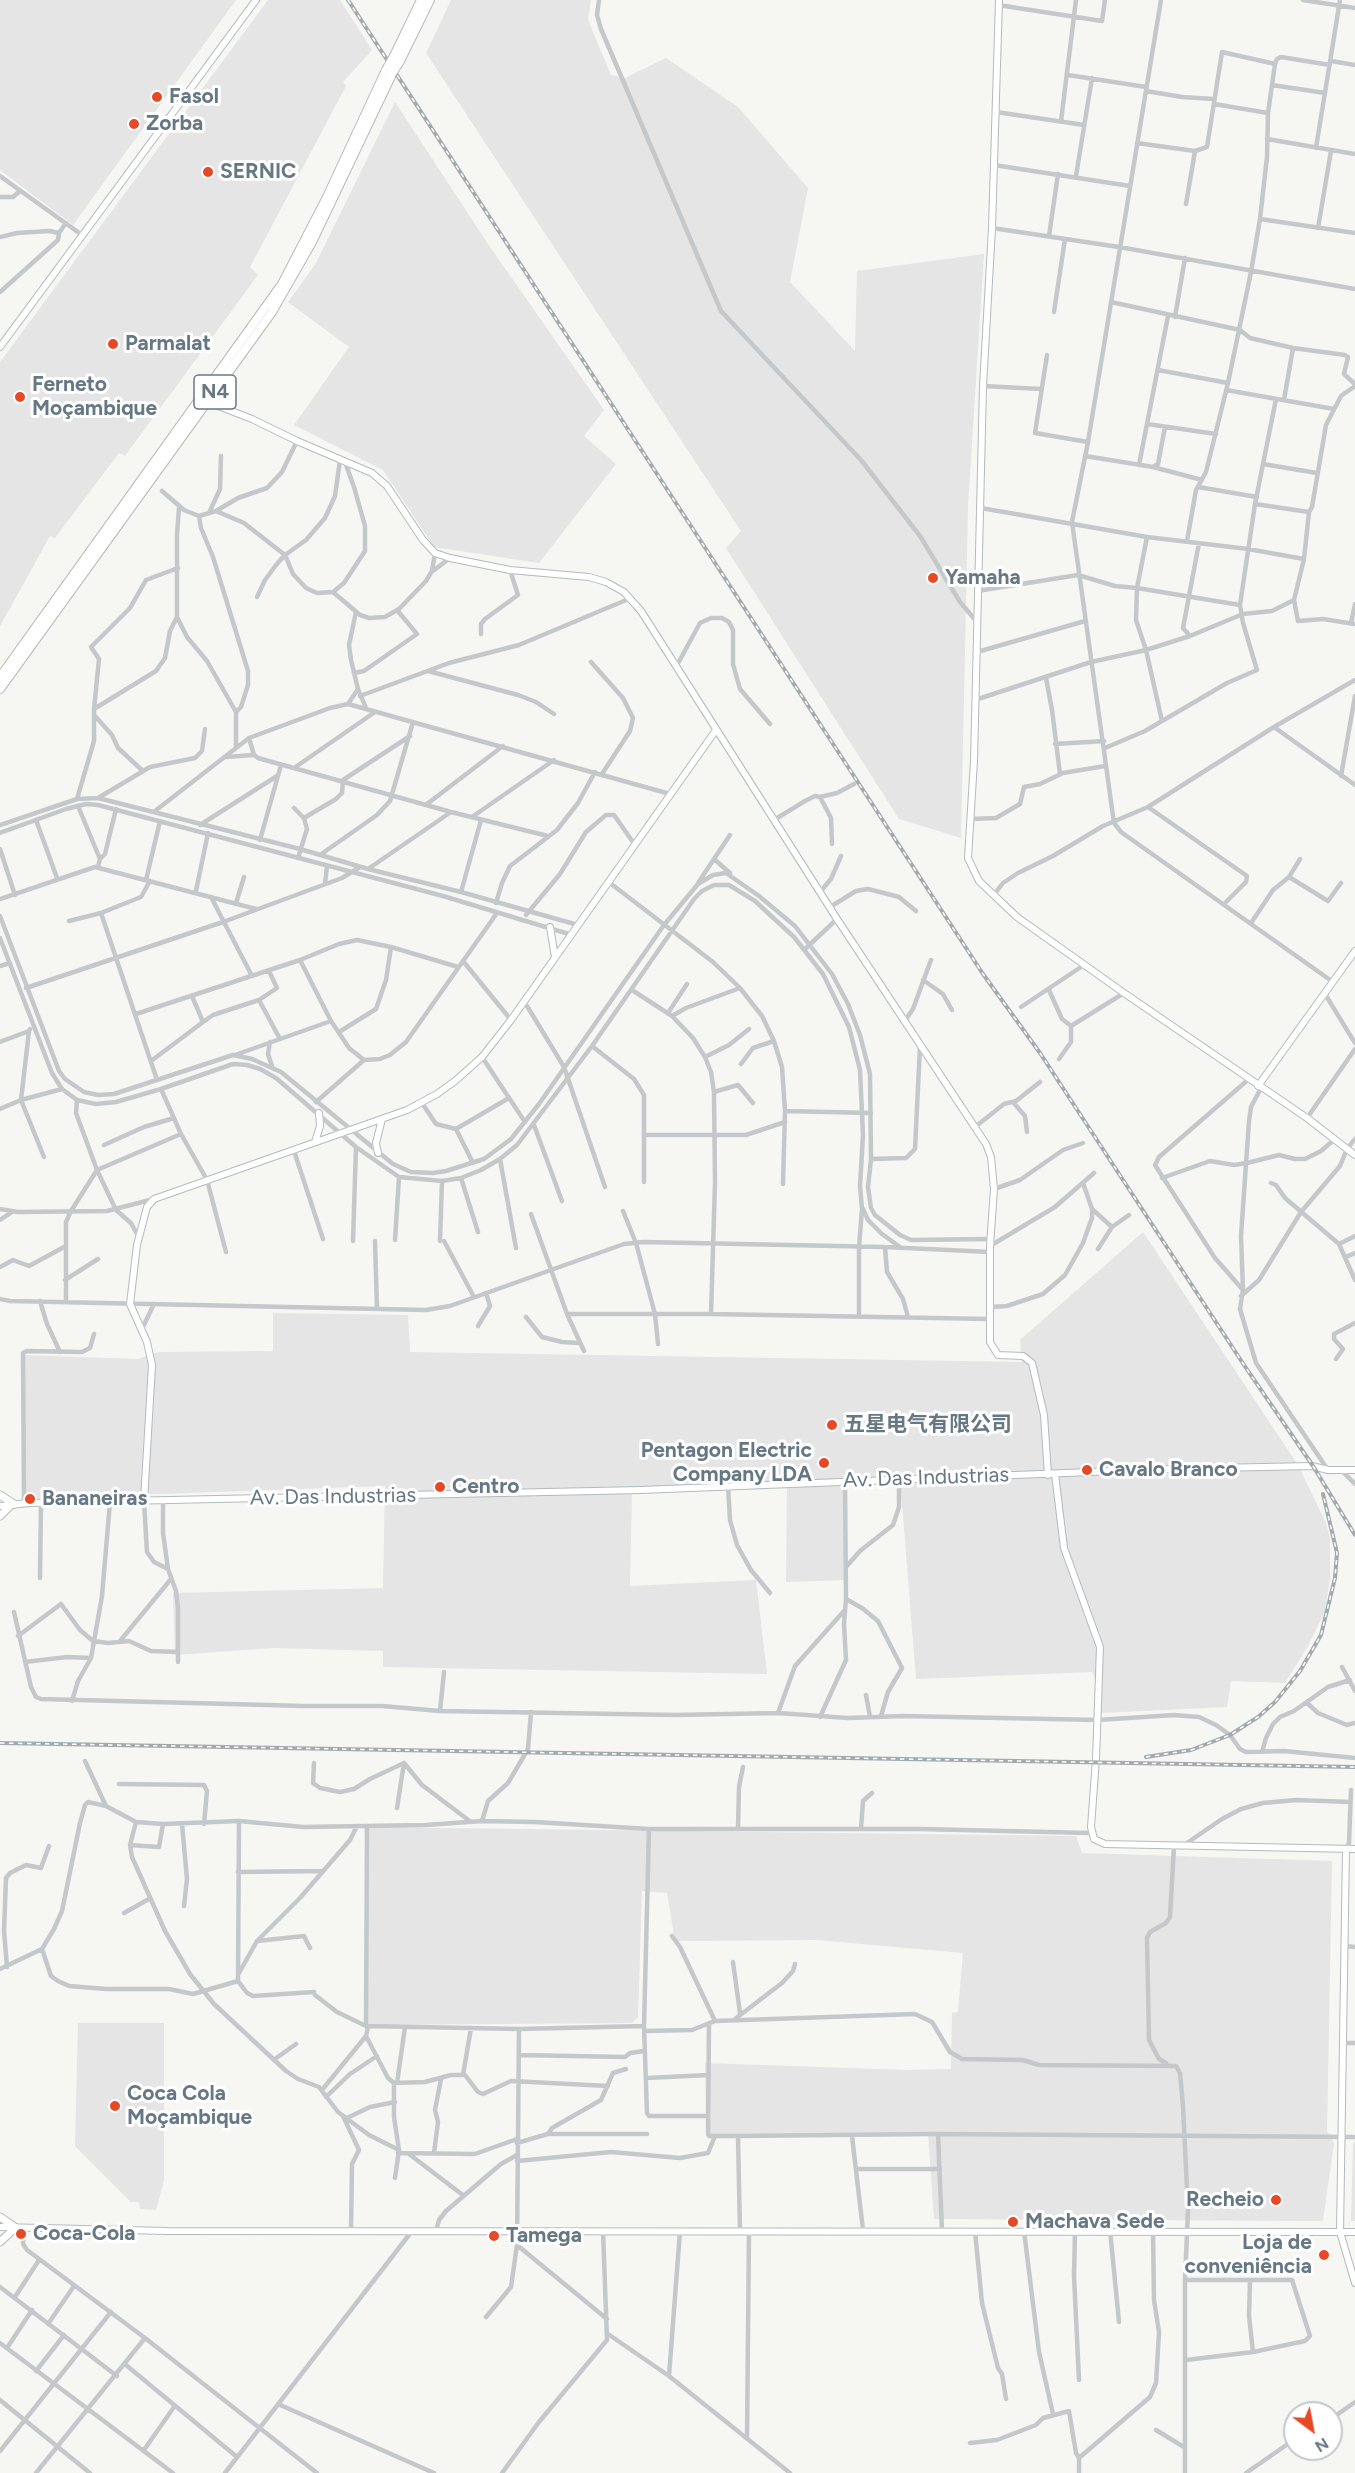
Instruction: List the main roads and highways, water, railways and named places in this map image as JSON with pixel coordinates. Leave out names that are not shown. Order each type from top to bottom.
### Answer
[{"type":"highway","points":[[397,58],[422,0]]},
{"type":"highway","name":"N4","points":[[0,677],[282,284],[390,71],[406,48],[430,0]]},
{"type":"highway","name":"N4","points":[[0,689],[272,312],[312,242],[390,71]]},
{"type":"highway","points":[[0,669],[53,605]]},
{"type":"main road","points":[[0,1495],[13,1504],[0,1516]]},
{"type":"main road","points":[[0,2217],[18,2228],[0,2242]]},
{"type":"railway","points":[[348,0],[983,974],[1040,1053],[1244,1365],[1313,1466],[1355,1535]]},
{"type":"railway","points":[[1146,1757],[1191,1750],[1230,1735],[1258,1717],[1275,1702],[1300,1671],[1321,1635],[1335,1578],[1337,1553],[1323,1494]]},
{"type":"railway","points":[[0,1743],[1355,1767]]},
{"type":"place","name":"Fasol","points":[[157,97]]},
{"type":"place","name":"Zorba","points":[[134,124]]},
{"type":"place","name":"SERNIC","points":[[208,172]]},
{"type":"place","name":"Parmalat","points":[[113,344]]},
{"type":"place","name":"Ferneto Moçambique","points":[[20,397]]},
{"type":"place","name":"Yamaha","points":[[933,578]]},
{"type":"place","name":"五星电气有限公司","points":[[832,1425]]},
{"type":"place","name":"Pentagon Electric Company LDA","points":[[824,1463]]},
{"type":"place","name":"Cavalo Branco","points":[[1087,1470]]},
{"type":"place","name":"Centro","points":[[440,1487]]},
{"type":"place","name":"Bananeiras","points":[[30,1499]]},
{"type":"place","name":"Coca Cola Moçambique","points":[[115,2106]]},
{"type":"place","name":"Recheio","points":[[1276,2200]]},
{"type":"place","name":"Machava Sede","points":[[1013,2222]]},
{"type":"place","name":"Coca-Cola","points":[[21,2234]]},
{"type":"place","name":"Tamega","points":[[494,2236]]},
{"type":"place","name":"Loja de conveniência","points":[[1324,2255]]}]
